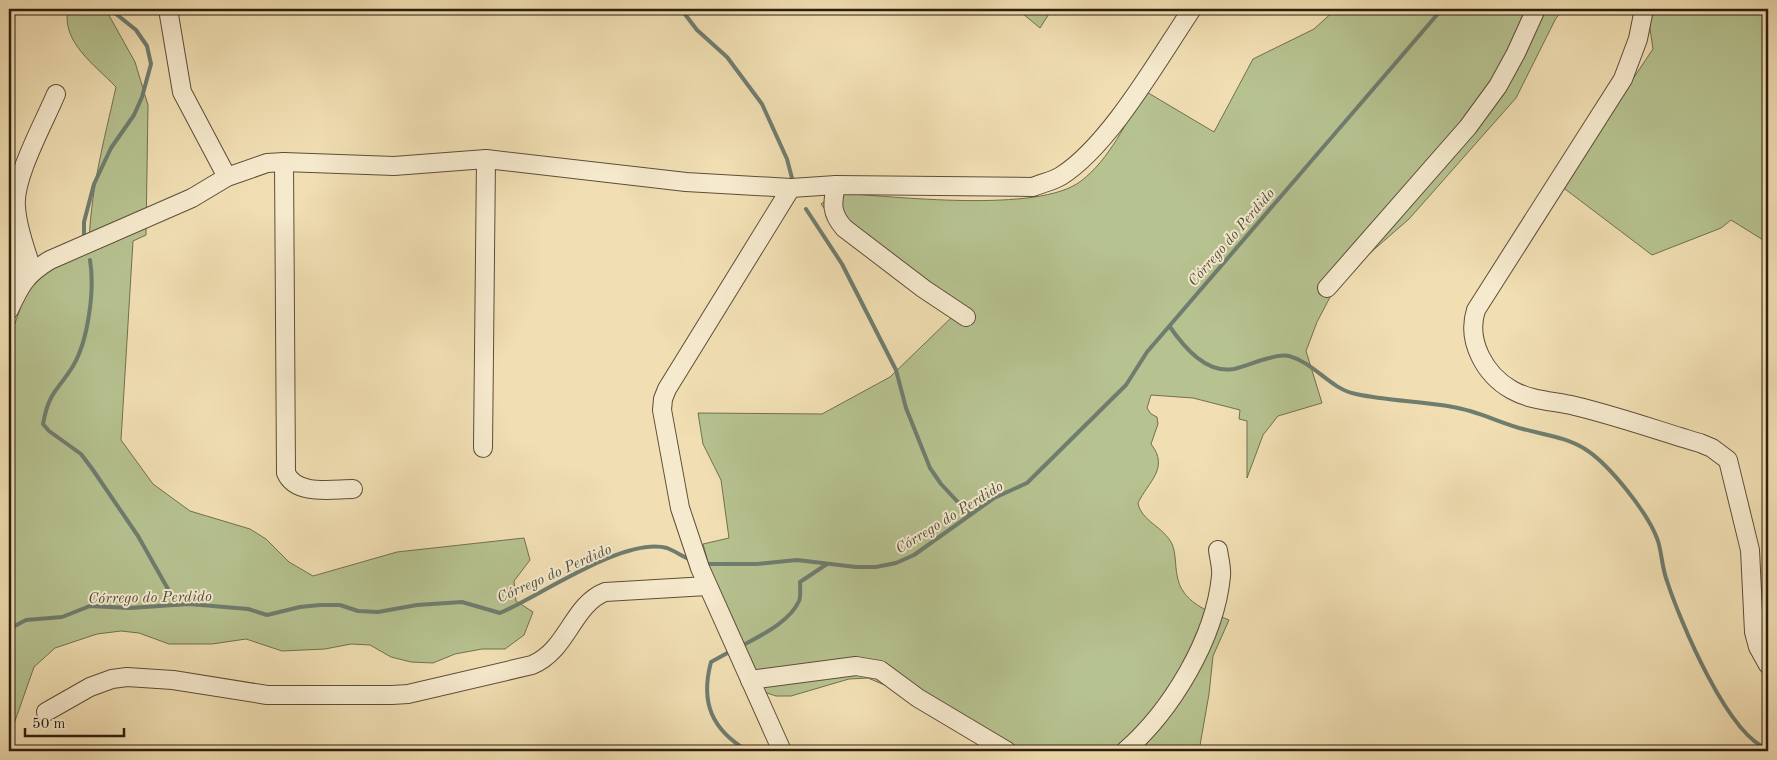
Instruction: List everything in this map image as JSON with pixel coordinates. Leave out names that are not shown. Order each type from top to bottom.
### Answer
[{"type":"street","points":[[168,9],[182,92],[227,177]]},
{"type":"street","points":[[9,310],[28,275],[58,256],[192,198],[227,177],[267,163],[394,166],[486,159],[686,182],[791,188],[836,185],[1032,187],[1060,176],[1084,158],[1125,108],[1192,9]]},
{"type":"street","points":[[1327,288],[1468,127],[1498,86],[1516,53],[1536,9]]},
{"type":"street","points":[[1644,9],[1638,39],[1623,79],[1476,310],[1472,323],[1473,339],[1483,362],[1496,378],[1513,391],[1538,399],[1575,406],[1700,443],[1712,448],[1728,460],[1750,550],[1754,632],[1758,647],[1768,665]]},
{"type":"street","points":[[28,275],[18,220],[16,195],[21,175],[56,94]]},
{"type":"street","points":[[483,448],[486,159]]},
{"type":"street","points":[[284,162],[286,474],[289,480],[302,488],[353,489]]},
{"type":"street","points":[[836,185],[832,206],[836,219],[844,228],[917,284],[966,317]]},
{"type":"street","points":[[782,751],[707,586],[680,508],[664,433],[663,399],[791,188]]},
{"type":"street","points":[[9,253],[28,275]]},
{"type":"street","points":[[1125,751],[1140,738],[1174,695],[1191,665],[1215,607],[1221,574],[1218,550]]},
{"type":"street","points":[[46,712],[90,687],[112,679],[127,677],[173,680],[289,697],[408,694],[542,661],[552,653],[586,604],[595,596],[605,592],[707,586]]},
{"type":"street","points":[[750,680],[856,666],[880,670],[918,698],[1007,751]]},
{"type":"green space","points":[[68,9],[106,10],[135,62],[148,105],[146,235],[133,241],[121,440],[153,484],[190,511],[250,529],[266,539],[289,562],[313,576],[397,552],[524,538],[530,560],[514,581],[516,601],[533,612],[524,635],[505,649],[482,649],[455,654],[433,663],[411,662],[391,657],[370,645],[351,644],[325,649],[282,651],[246,639],[212,644],[169,644],[139,633],[121,631],[97,634],[55,648],[34,667],[9,738],[9,341],[25,294],[25,281],[89,252],[94,189],[116,87],[90,61],[75,42],[67,21]]},
{"type":"green space","points":[[1017,9],[1052,9],[1040,28]]},
{"type":"green space","points":[[1336,9],[1565,9],[1556,18],[1516,98],[1409,219],[1339,280],[1317,322],[1306,351],[1322,403],[1278,416],[1263,435],[1247,478],[1247,421],[1239,419],[1240,410],[1193,398],[1151,395],[1147,408],[1151,414],[1157,417],[1158,424],[1151,444],[1156,453],[1158,468],[1138,503],[1140,509],[1143,515],[1164,533],[1172,544],[1179,584],[1189,599],[1204,609],[1229,620],[1213,656],[1209,694],[1199,751],[991,751],[894,689],[868,678],[849,679],[791,696],[776,696],[758,690],[715,588],[703,544],[729,538],[721,480],[703,444],[698,413],[822,414],[890,377],[954,315],[839,228],[821,204],[837,193],[927,199],[1000,200],[1033,197],[1061,191],[1081,181],[1101,162],[1145,91],[1214,132],[1253,59],[1314,29]]},
{"type":"green space","points":[[1647,9],[1768,9],[1768,243],[1731,220],[1721,228],[1652,255],[1561,186],[1653,49]]},
{"type":"waterway","points":[[84,239],[84,222],[94,184],[111,148],[134,115],[142,97],[151,64],[147,46],[136,30],[110,9]]},
{"type":"waterway","points":[[681,9],[697,30],[727,57],[762,104],[787,159],[793,182]]},
{"type":"waterway","name":"Córrego do Perdido","points":[[705,564],[757,564],[797,560],[856,567],[876,567],[896,563],[914,555],[994,498],[1027,483],[1126,385],[1147,352],[1442,9]]},
{"type":"waterway","points":[[806,209],[842,264],[896,370],[906,408],[930,468],[941,484],[970,515]]},
{"type":"waterway","points":[[90,260],[91,300],[83,343],[73,366],[51,398],[43,424],[49,431],[81,454],[93,470],[138,536],[177,605]]},
{"type":"waterway","points":[[1170,327],[1189,350],[1205,363],[1214,367],[1234,369],[1272,357],[1289,356],[1307,364],[1338,387],[1356,394],[1462,409],[1563,439],[1578,445],[1595,456],[1627,490],[1653,530],[1658,541],[1665,576],[1673,599],[1694,648],[1722,701],[1737,723],[1753,740],[1768,749]]},
{"type":"waterway","name":"Córrego do Perdido","points":[[9,629],[26,620],[62,617],[90,606],[130,608],[189,604],[248,609],[267,615],[300,607],[320,605],[340,605],[358,611],[378,612],[417,605],[462,602],[500,613],[583,570],[629,551],[649,547],[667,548],[691,560]]},
{"type":"waterway","points":[[740,647],[773,628],[788,616],[799,601],[800,582],[827,564]]},
{"type":"waterway","points":[[731,651],[711,662],[707,690],[708,703],[712,714],[725,734],[748,751]]}]
